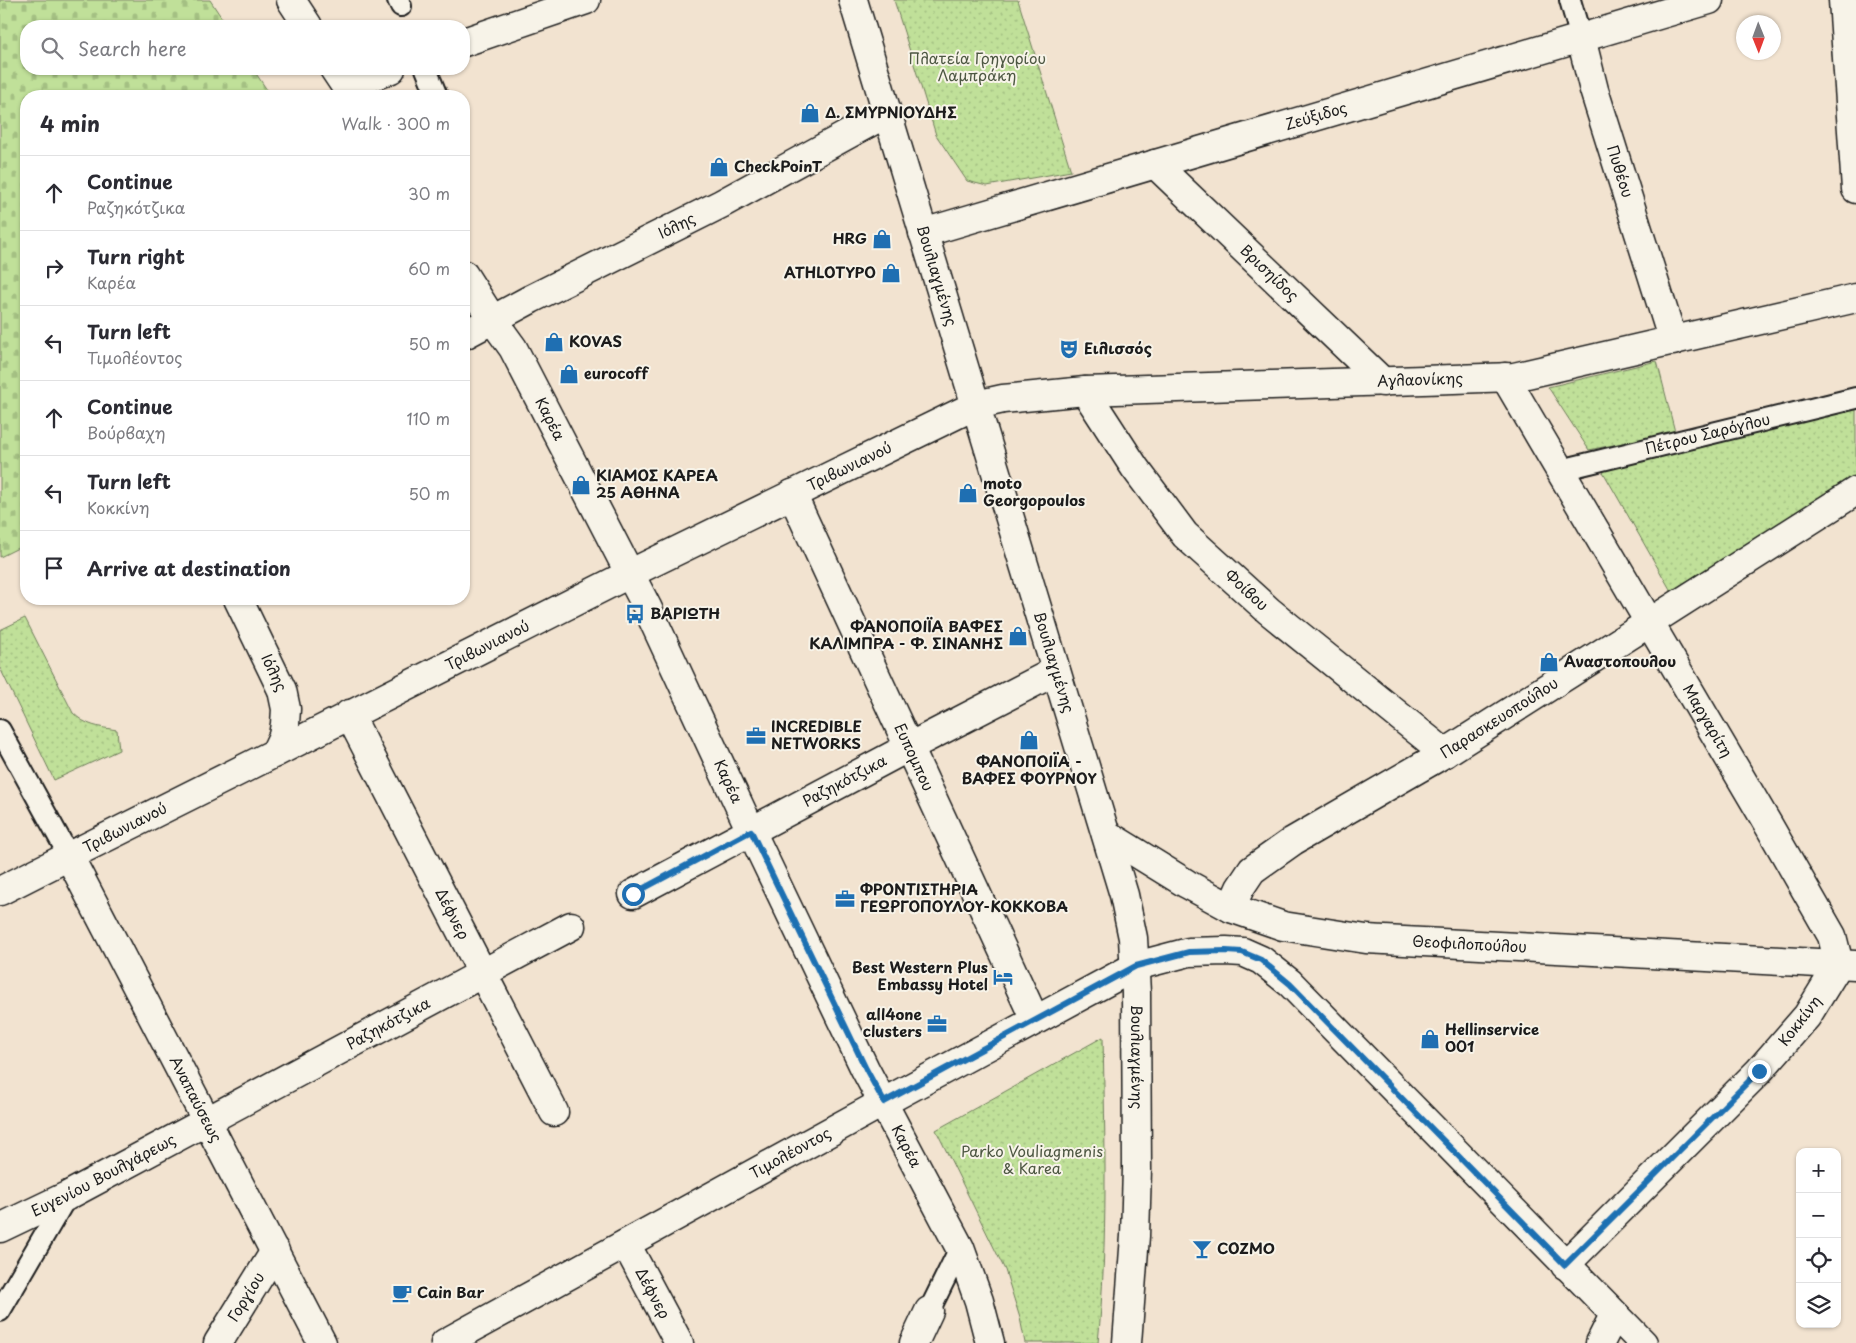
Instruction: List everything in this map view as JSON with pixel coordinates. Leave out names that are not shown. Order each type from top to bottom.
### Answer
[{"type":"street","points":[[291,0],[304,20]]},
{"type":"street","points":[[470,40],[586,0]]},
{"type":"street","name":"Βουλιαγμένης","points":[[853,0],[1106,834],[1124,895],[1133,938],[1136,966],[1137,1169],[1135,1236],[1127,1343]]},
{"type":"street","name":"Πυθέου","points":[[1570,0],[1594,90],[1672,341]]},
{"type":"street","name":"Ζεύξιδος","points":[[923,233],[1705,0]]},
{"type":"street","points":[[1843,0],[1856,189]]},
{"type":"street","points":[[344,84],[372,75]]},
{"type":"street","points":[[428,75],[435,90]]},
{"type":"street","name":"Ιόλης","points":[[470,332],[721,204],[887,113]]},
{"type":"street","name":"Βρισηίδος","points":[[1155,164],[1383,382]]},
{"type":"street","name":"Καρέα","points":[[470,284],[512,348],[628,574],[647,607],[751,831],[866,1069],[960,1248],[979,1301],[990,1343]]},
{"type":"street","name":"Αγλαονίκης","points":[[976,405],[1003,399],[1085,391],[1514,377],[1856,298]]},
{"type":"street","name":"Μαργαρίτη","points":[[1505,377],[1561,470],[1848,965]]},
{"type":"street","name":"Φοίβου","points":[[1085,391],[1135,468],[1185,535],[1269,611],[1445,753]]},
{"type":"street","name":"Πέτρου Σαρόγλου","points":[[1561,470],[1856,398]]},
{"type":"street","name":"Τριβωνιανού","points":[[0,891],[65,850],[276,753],[628,574],[976,405]]},
{"type":"street","name":"Παρασκευοπούλου","points":[[1231,908],[1240,888],[1252,870],[1293,841],[1445,753],[1856,491]]},
{"type":"street","name":"Ευπομπου","points":[[792,494],[1036,1020]]},
{"type":"street","name":"Ιόλης","points":[[241,605],[282,690],[286,709],[285,724],[283,736],[276,753]]},
{"type":"street","name":"Ραζηκότζικα","points":[[633,894],[909,747],[1056,672]]},
{"type":"street","name":"Δέφνερ","points":[[350,714],[554,1112]]},
{"type":"street","points":[[0,730],[65,850]]},
{"type":"street","name":"Θεοφιλοπούλου","points":[[1106,834],[1187,884],[1231,908],[1283,926],[1366,938],[1848,965]]},
{"type":"street","name":"Αναπαύσεως","points":[[65,850],[322,1343]]},
{"type":"street","name":"Ραζηκότζικα","points":[[207,1122],[571,926]]},
{"type":"street","name":"Τιμολέοντος","points":[[445,1343],[1136,966],[1189,952],[1226,951],[1242,952],[1261,960],[1290,984],[1643,1343]]},
{"type":"street","name":"Κοκκίνη","points":[[1565,1265],[1759,1071],[1848,965]]},
{"type":"street","name":"Ευγενίου Βουλγάρεως","points":[[0,1228],[67,1196],[207,1122]]},
{"type":"street","points":[[0,1311],[67,1196]]},
{"type":"street","name":"Δέφνερ","points":[[626,1244],[679,1343]]},
{"type":"street","points":[[914,1343],[960,1248]]},
{"type":"street","name":"Γοργίου","points":[[218,1343],[275,1251]]},
{"type":"street","points":[[1600,1343],[1614,1315]]},
{"type":"green space","points":[[0,0],[210,0],[223,20],[20,20],[20,75],[257,75],[267,90],[20,90],[20,547],[0,557]]},
{"type":"green space","name":"Πλατεία Γρηγορίου Λαμπράκη","points":[[894,0],[1018,0],[1071,171],[987,186],[967,181],[936,135]]},
{"type":"green space","points":[[1657,361],[1675,432],[1589,450],[1548,387]]},
{"type":"green space","points":[[1856,407],[1856,476],[1671,591],[1602,470]]},
{"type":"green space","points":[[25,618],[73,713],[88,723],[117,730],[119,750],[54,780],[0,668],[0,630]]},
{"type":"green space","name":"Parko Vouliagmenis & Karea","points":[[1103,1037],[1105,1229],[1098,1343],[1025,1343],[1020,1318],[1005,1270],[936,1130]]},
{"type":"place","name":"Δ. ΣΜΥΡΝΙΟΥΔΗΣ","points":[[810,113]]},
{"type":"place","name":"CheckPoinT","points":[[719,167]]},
{"type":"place","name":"HRG","points":[[882,239]]},
{"type":"place","name":"ATHLOTYPO","points":[[891,273]]},
{"type":"place","name":"KOVAS","points":[[554,342]]},
{"type":"place","name":"Ειλισσός","points":[[1069,349]]},
{"type":"place","name":"eurocoff","points":[[569,374]]},
{"type":"place","name":"ΚΙΑΜΟΣ ΚΑΡΕΑ 25 ΑΘΗΝΑ","points":[[581,485]]},
{"type":"place","name":"moto Georgopoulos","points":[[968,493]]},
{"type":"place","name":"ΒΑΡΙΩΤΗ","points":[[635,614]]},
{"type":"place","name":"ΦΑΝΟΠΟΙΪΑ ΒΑΦΕΣ ΚΑΛΙΜΠΡΑ - Φ. ΣΙΝΑΝΗΣ","points":[[1018,636]]},
{"type":"place","name":"Αναστοπουλου","points":[[1549,662]]},
{"type":"place","name":"INCREDIBLE NETWORKS","points":[[756,736]]},
{"type":"place","name":"ΦΑΝΟΠΟΙΪΑ - ΒΑΦΕΣ ΦΟΥΡΝΟΥ","points":[[1029,740]]},
{"type":"place","name":"ΦΡΟΝΤΙΣΤΗΡΙΑ ΓΕΩΡΓΟΠΟΥΛΟΥ-ΚΟΚΚΟΒΑ","points":[[845,899]]},
{"type":"place","name":"Best Western Plus Embassy Hotel","points":[[1003,977]]},
{"type":"place","name":"all4one clusters","points":[[937,1024]]},
{"type":"place","name":"Hellinservice 001","points":[[1430,1039]]},
{"type":"place","name":"COZMO","points":[[1202,1249]]},
{"type":"place","name":"Cain Bar","points":[[402,1293]]},
{"type":"route","points":[[633,894],[751,831],[866,1069],[884,1102],[1136,966],[1189,952],[1242,952],[1261,960],[1290,984],[1565,1265],[1759,1071]]}]
